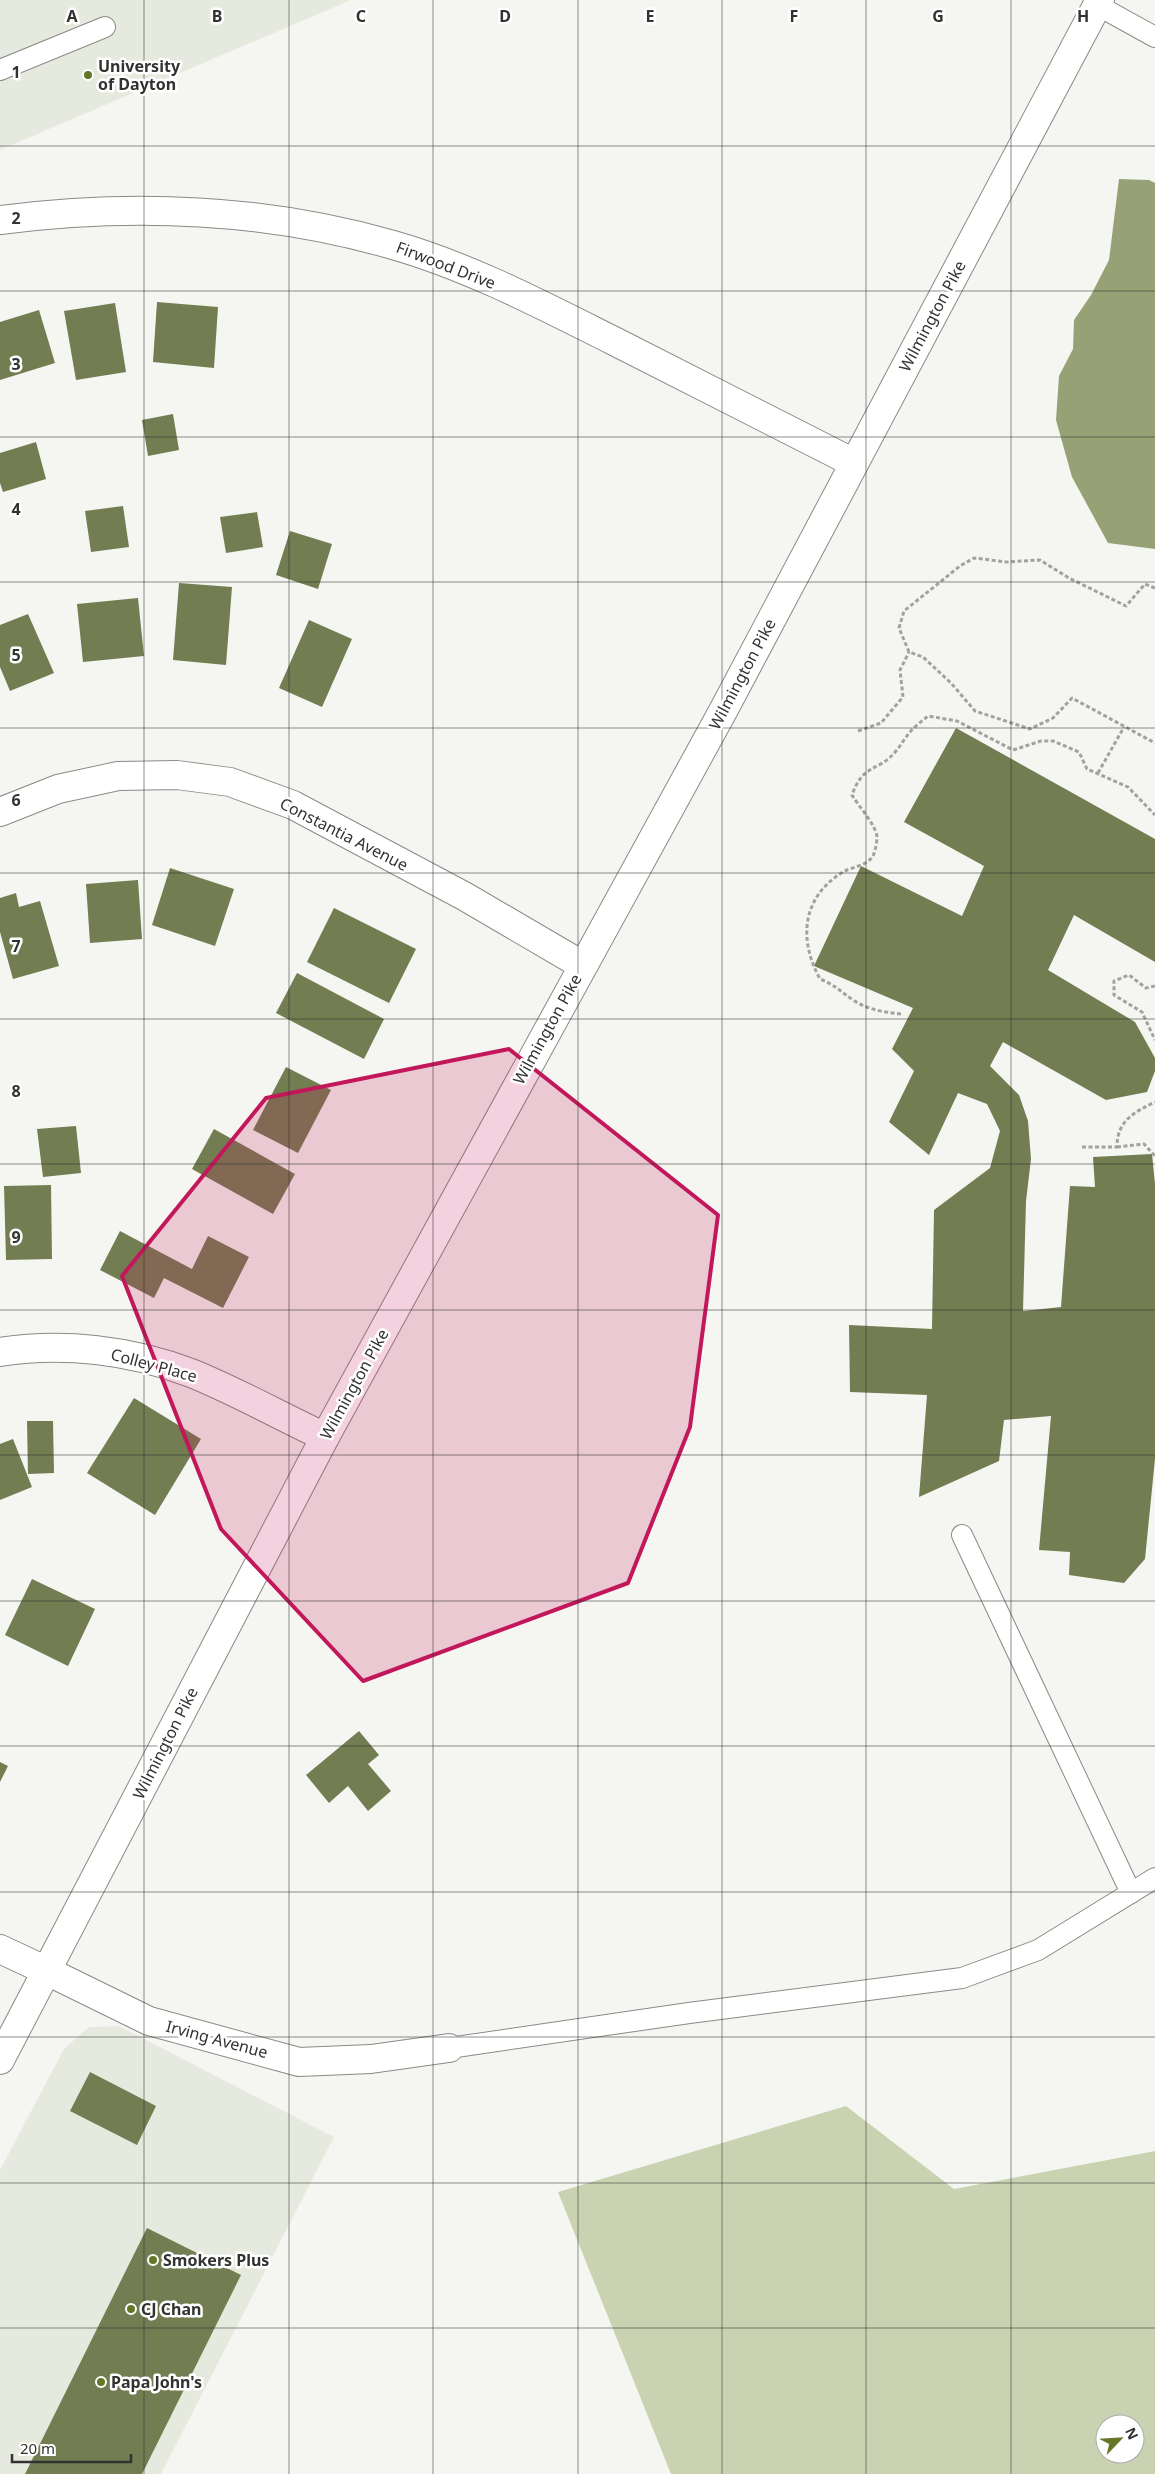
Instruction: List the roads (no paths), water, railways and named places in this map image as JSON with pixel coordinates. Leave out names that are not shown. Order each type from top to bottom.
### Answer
[{"type":"street","name":"Wilmington Pike","points":[[0,2060],[325,1437],[582,964],[723,711],[1099,2]]},
{"type":"street","name":"Firwood Drive","points":[[0,220],[53,213],[131,209],[218,212],[306,224],[391,245],[419,253],[519,294],[854,463]]},
{"type":"street","name":"Constantia Avenue","points":[[0,812],[58,789],[118,776],[177,775],[230,782],[294,805],[464,896],[582,964]]},
{"type":"street","name":"Colley Place","points":[[0,1352],[24,1348],[69,1348],[125,1354],[190,1373],[325,1437]]},
{"type":"street","name":"Irving Avenue","points":[[0,1949],[149,2021],[299,2062],[371,2059],[449,2048]]},
{"type":"lane","points":[[1099,2],[1155,36]]},
{"type":"lane","points":[[0,70],[105,27]]},
{"type":"lane","points":[[962,1535],[1131,1893]]},
{"type":"lane","points":[[449,2048],[689,2013],[962,1978],[1038,1950],[1155,1878]]},
{"type":"place","name":"University of Dayton","points":[[88,75]]},
{"type":"place","name":"Smokers Plus","points":[[153,2260]]},
{"type":"place","name":"CJ Chan","points":[[131,2309]]},
{"type":"place","name":"Papa John's","points":[[101,2382]]}]
